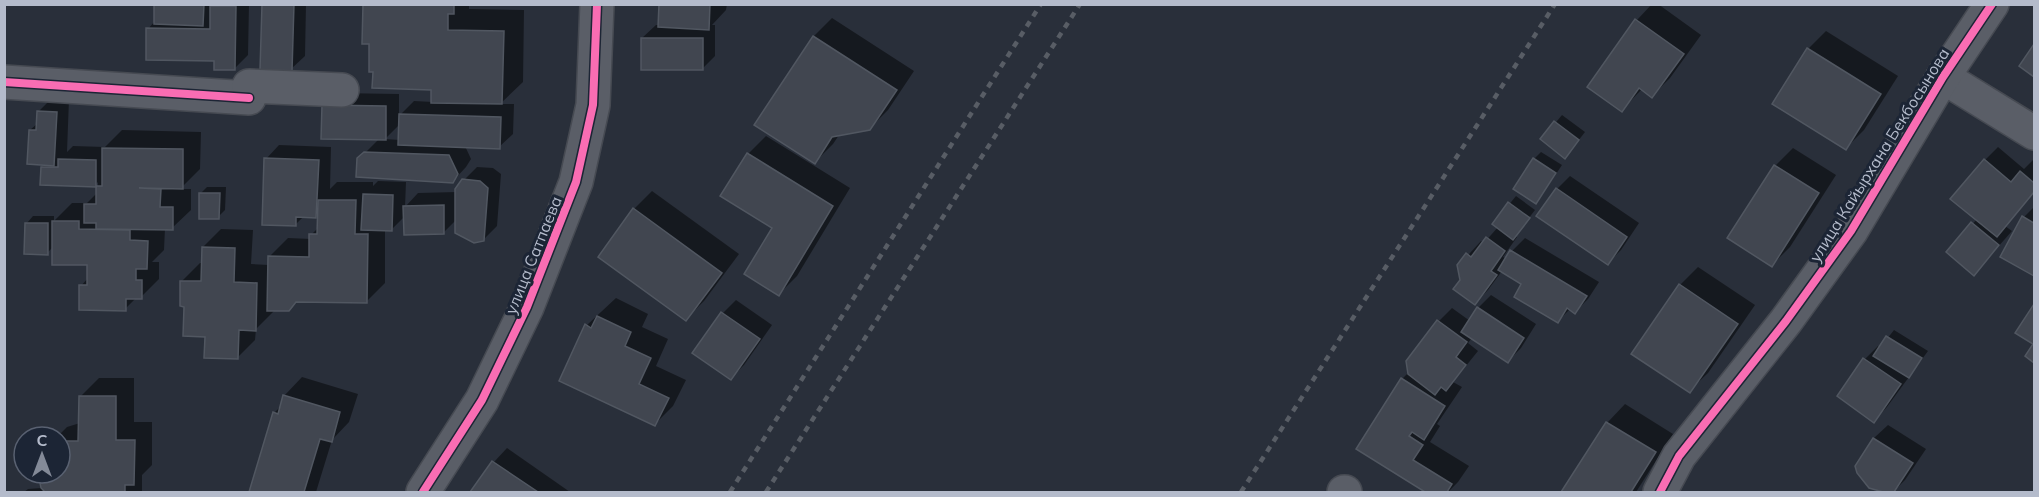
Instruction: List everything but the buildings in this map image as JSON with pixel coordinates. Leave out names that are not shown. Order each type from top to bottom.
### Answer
[{"type":"street","name":"улица Сатпаева","points":[[423,492],[482,400],[528,308],[576,182],[593,105],[597,4]]},
{"type":"street","name":"улица Кайырхана Бекбосынова","points":[[1660,492],[1679,456],[1786,321],[1851,231],[1943,77],[1992,4]]},
{"type":"street","points":[[1943,77],[2034,133]]},
{"type":"street","points":[[4,82],[249,92],[342,90]]},
{"type":"railway","points":[[730,492],[1041,4]]},
{"type":"railway","points":[[766,492],[1080,4]]},
{"type":"railway","points":[[1241,492],[1555,4]]},
{"type":"cycle path","points":[[423,492],[482,400],[527,307],[576,182],[593,105],[597,4]]},
{"type":"cycle path","points":[[1660,492],[1679,456],[1786,321],[1851,231],[1943,77],[1992,4]]},
{"type":"cycle path","points":[[4,82],[249,98]]}]
